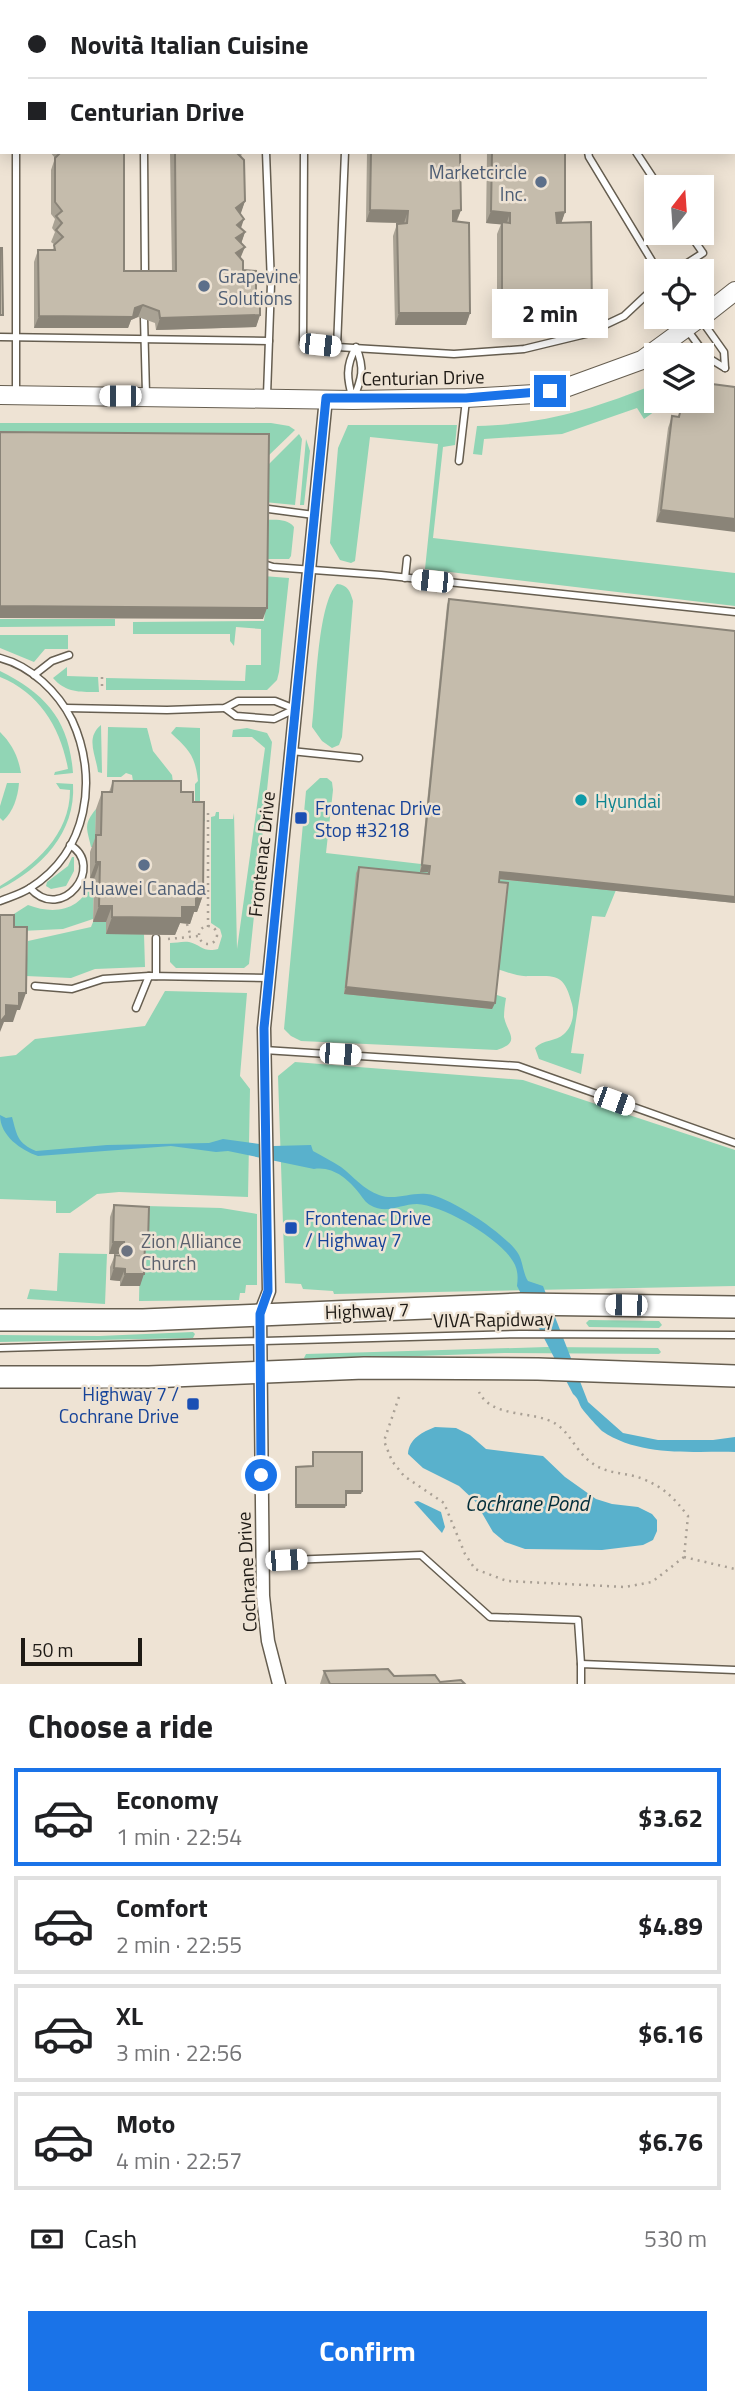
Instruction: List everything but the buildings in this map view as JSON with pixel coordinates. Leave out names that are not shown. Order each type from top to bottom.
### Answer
[{"type":"main road","name":"Highway 7","points":[[0,1320],[143,1320],[521,1304],[735,1307]]},
{"type":"main road","points":[[0,1377],[149,1377],[364,1368],[538,1369],[735,1376]]},
{"type":"street","name":"Centurian Drive","points":[[714,307],[735,291]]},
{"type":"street","name":"Centurian Drive","points":[[8,395],[353,400],[535,394],[565,388],[642,360],[675,329]]},
{"type":"street","name":"Frontenac Drive","points":[[260,1341],[260,1314],[268,1291],[264,1049],[326,398]]},
{"type":"street","name":"Cochrane Drive","points":[[260,1341],[262,1561],[268,1641],[279,1684]]},
{"type":"lane","points":[[8,395],[17,337],[16,154]]},
{"type":"lane","points":[[145,154],[145,283]]},
{"type":"lane","points":[[266,154],[271,284],[267,397]]},
{"type":"lane","points":[[304,154],[303,343],[454,354],[524,349],[586,334],[624,316],[644,297]]},
{"type":"lane","points":[[337,347],[345,154]]},
{"type":"lane","points":[[589,154],[651,259]]},
{"type":"lane","points":[[637,154],[651,175]]},
{"type":"lane","points":[[694,259],[703,253],[697,245]]},
{"type":"lane","points":[[144,318],[146,396]]},
{"type":"lane","points":[[686,329],[708,357],[725,368],[723,352],[709,329]]},
{"type":"lane","points":[[0,337],[269,341]]},
{"type":"lane","points":[[353,400],[362,377],[361,360],[356,347]]},
{"type":"lane","points":[[353,400],[346,377],[348,361],[356,347]]},
{"type":"lane","points":[[459,461],[466,398]]},
{"type":"lane","points":[[251,511],[264,508],[314,515]]},
{"type":"lane","points":[[405,578],[407,559]]},
{"type":"lane","points":[[251,564],[263,563],[273,567],[735,612]]},
{"type":"lane","points":[[34,675],[52,661],[69,655]]},
{"type":"lane","points":[[0,658],[34,675],[52,690],[66,708],[82,742],[88,780],[85,808],[70,845],[57,864],[30,888],[0,901]]},
{"type":"lane","points":[[66,708],[167,710],[225,708],[238,701],[275,701],[295,709]]},
{"type":"lane","points":[[225,708],[236,716],[274,719],[295,709]]},
{"type":"lane","points":[[291,751],[359,758]]},
{"type":"lane","points":[[30,888],[45,900],[66,897],[75,890],[83,871],[83,860],[79,850],[70,845]]},
{"type":"lane","points":[[136,1008],[152,976],[156,938]]},
{"type":"lane","points":[[35,986],[72,989],[103,979],[152,976],[269,978]]},
{"type":"lane","points":[[264,1049],[518,1066],[735,1143]]},
{"type":"lane","name":"VIVA Rapidway","points":[[0,1348],[520,1334],[735,1335]]},
{"type":"lane","points":[[262,1561],[421,1555],[490,1618],[578,1620],[581,1684]]},
{"type":"lane","points":[[581,1664],[735,1670]]},
{"type":"path","points":[[102,677],[102,686]]},
{"type":"path","points":[[208,813],[208,927]]},
{"type":"path","points":[[187,924],[191,937]]},
{"type":"path","points":[[208,927],[216,933],[210,944],[204,943],[199,936],[201,930],[208,927]]},
{"type":"path","points":[[156,938],[199,936]]},
{"type":"path","points":[[399,1397],[384,1441],[392,1461],[404,1476],[444,1503],[465,1554],[475,1569],[507,1581],[625,1587],[652,1581],[684,1557],[688,1516],[671,1495],[641,1478],[612,1474],[589,1461],[555,1423],[495,1408],[483,1401],[479,1392]]},
{"type":"path","points":[[684,1557],[735,1569]]},
{"type":"green space","points":[[644,389],[644,413],[652,413],[644,419],[637,408],[562,434],[484,439],[482,455],[473,454],[477,426],[525,422],[569,414]]},
{"type":"green space","points":[[0,423],[271,423],[289,426],[295,430],[265,459],[0,444]]},
{"type":"green space","points":[[348,425],[457,425],[455,445],[443,447],[433,538],[735,573],[735,606],[425,569],[438,444],[370,437],[355,561],[351,563],[340,560],[330,543],[338,448]]},
{"type":"green space","points":[[299,434],[302,439],[295,505],[264,502],[265,468]]},
{"type":"green space","points":[[306,439],[310,451],[304,505],[300,505]]},
{"type":"green space","points":[[264,520],[284,521],[294,527],[289,559],[263,559]]},
{"type":"green space","points":[[263,576],[289,578],[279,672],[277,680],[267,690],[106,690],[106,678],[245,681],[246,665],[261,665],[261,629],[236,627],[234,646],[230,641],[230,634],[133,634],[133,622],[264,621],[266,600]]},
{"type":"green space","points":[[337,584],[348,589],[353,601],[342,737],[339,745],[332,748],[322,741],[312,727],[321,630],[330,595]]},
{"type":"green space","points":[[0,619],[115,619],[115,626],[0,627]]},
{"type":"green space","points":[[0,635],[68,635],[68,649],[45,649],[34,662],[0,648]]},
{"type":"green space","points":[[67,667],[67,676],[98,677],[99,692],[74,691],[63,687],[53,678]]},
{"type":"green space","points":[[0,671],[30,689],[52,711],[66,738],[73,773],[54,775],[55,772],[68,769],[54,727],[27,692],[0,677]]},
{"type":"green space","points":[[101,725],[102,773],[98,772],[92,741]]},
{"type":"green space","points":[[108,727],[147,728],[153,751],[172,775],[175,797],[134,787],[132,775],[126,773],[121,777],[107,777]]},
{"type":"green space","points":[[176,727],[200,728],[200,815],[204,816],[205,821],[195,819],[197,772],[190,754],[171,733]]},
{"type":"green space","points":[[247,728],[267,733],[272,742],[249,964],[244,968],[176,968],[170,962],[170,943],[189,942],[213,950],[218,949],[222,936],[220,929],[211,923],[211,817],[215,816],[216,812],[219,812],[219,819],[233,819],[234,813],[237,949],[265,748],[252,737],[232,737],[233,730]]},
{"type":"green space","points":[[0,732],[14,751],[21,773],[0,773]]},
{"type":"green space","points":[[320,778],[327,778],[332,782],[333,790],[326,853],[421,864],[420,872],[428,872],[427,881],[344,993],[492,1009],[494,994],[506,998],[504,1017],[511,1040],[505,1047],[497,1050],[301,1041],[284,1029],[306,791]]},
{"type":"green space","points":[[7,783],[19,783],[14,804],[3,821],[0,818],[0,806]]},
{"type":"green space","points":[[56,783],[73,784],[69,818],[62,833],[53,847],[29,871],[0,889],[0,886],[38,858],[57,835],[64,821],[70,790],[60,789]]},
{"type":"green space","points":[[96,809],[95,847],[91,847],[87,827]]},
{"type":"green space","points":[[72,857],[74,871],[66,886],[51,889],[46,886],[47,882],[68,866]]},
{"type":"green space","points":[[498,879],[616,890],[605,917],[592,916],[571,1053],[584,1054],[581,1074],[539,1059],[535,1048],[561,1037],[571,1024],[573,1008],[562,982],[558,978],[521,976],[497,969]]},
{"type":"green space","points":[[91,881],[94,881],[93,919],[63,929],[0,932],[6,919],[28,905],[57,910],[74,904],[87,891]]},
{"type":"green space","points":[[93,922],[106,922],[106,934],[144,934],[145,967],[95,969],[71,978],[26,976],[28,941],[91,927]]},
{"type":"green space","points":[[165,991],[247,993],[240,1076],[250,1089],[248,1197],[119,1192],[97,1194],[70,1213],[56,1213],[56,1201],[0,1199],[0,1057],[16,1055],[35,1039],[145,1026]]},
{"type":"green space","points":[[295,1062],[523,1080],[735,1150],[735,1286],[334,1294],[333,1291],[303,1289],[301,1284],[285,1283],[278,1076]]},
{"type":"green space","points":[[146,1206],[221,1208],[257,1214],[257,1285],[246,1285],[245,1293],[240,1293],[239,1300],[139,1301],[140,1254]]},
{"type":"green space","points":[[59,1253],[107,1254],[105,1304],[27,1299],[30,1289],[57,1291]]},
{"type":"green space","points":[[589,1320],[659,1321],[662,1325],[659,1328],[589,1327],[586,1323]]},
{"type":"green space","points":[[193,1332],[193,1338],[0,1342],[0,1335],[99,1336]]},
{"type":"green space","points":[[547,1347],[658,1348],[661,1352],[304,1358],[306,1354]]},
{"type":"water","points":[[0,1115],[12,1117],[21,1141],[36,1151],[107,1145],[209,1143],[223,1139],[274,1146],[311,1145],[313,1151],[341,1167],[363,1186],[379,1195],[437,1196],[477,1218],[513,1247],[519,1255],[528,1281],[543,1286],[588,1402],[623,1433],[658,1440],[713,1440],[735,1437],[735,1452],[649,1449],[617,1439],[602,1431],[582,1409],[573,1394],[517,1286],[517,1270],[509,1255],[486,1235],[442,1210],[417,1204],[388,1209],[376,1208],[334,1172],[228,1151],[171,1146],[38,1156],[25,1150],[8,1136]]},
{"type":"water","name":"Cochrane Pond","points":[[435,1427],[456,1428],[470,1435],[486,1449],[543,1456],[565,1477],[596,1499],[638,1507],[652,1514],[657,1520],[657,1531],[653,1540],[643,1545],[602,1550],[525,1549],[505,1542],[493,1532],[475,1501],[459,1486],[423,1468],[408,1454],[414,1440]]},
{"type":"water","points":[[418,1501],[441,1512],[445,1527],[442,1533],[414,1502]]},
{"type":"place","name":"Marketcircle Inc.","points":[[541,182]]},
{"type":"place","name":"Grapevine Solutions","points":[[204,286]]},
{"type":"place","name":"Hyundai","points":[[581,800]]},
{"type":"place","name":"Frontenac Drive Stop #3218","points":[[301,818]]},
{"type":"place","name":"Huawei Canada","points":[[144,865]]},
{"type":"place","name":"Frontenac Drive / Highway 7","points":[[291,1228]]},
{"type":"place","name":"Zion Alliance Church","points":[[127,1251]]},
{"type":"place","name":"Highway 7 / Cochrane Drive","points":[[193,1404]]},
{"type":"route","points":[[261,1475],[260,1314],[268,1291],[264,1028],[326,398],[466,398],[550,391]]}]
